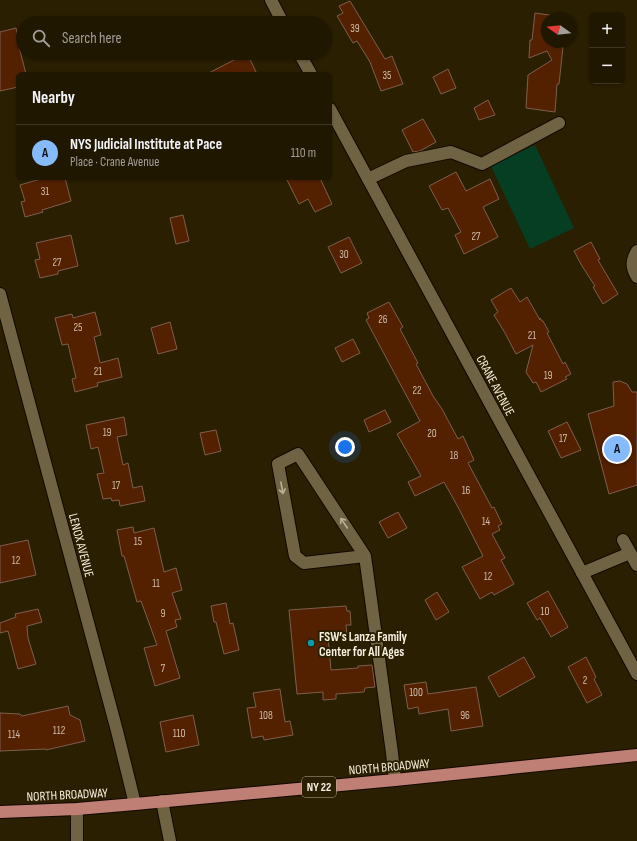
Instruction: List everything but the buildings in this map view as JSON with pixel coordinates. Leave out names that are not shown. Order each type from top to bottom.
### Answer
[{"type":"main road","name":"NORTH BROADWAY","points":[[0,812],[76,809],[135,804],[395,780],[637,755]]},
{"type":"street","points":[[270,0],[279,16]]},
{"type":"street","points":[[304,60],[310,72]]},
{"type":"street","name":"CRANE AVENUE","points":[[332,113],[637,674]]},
{"type":"street","points":[[368,179],[406,161],[451,152],[482,164],[559,123]]},
{"type":"street","points":[[637,251],[632,264],[637,277]]},
{"type":"street","name":"LENOX AVENUE","points":[[0,294],[111,708],[135,804]]},
{"type":"street","points":[[366,556],[304,563],[296,556],[278,464],[298,454],[366,556],[395,780]]},
{"type":"street","points":[[623,540],[637,565]]},
{"type":"street","points":[[582,573],[630,553]]},
{"type":"street","points":[[162,801],[170,841]]},
{"type":"street","points":[[76,809],[77,841]]},
{"type":"green space","points":[[535,145],[574,228],[530,249],[491,166]]},
{"type":"place","name":"NYS Judicial Institute at Pace","points":[[617,449]]},
{"type":"place","name":"FSW’s Lanza Family Center for All Ages","points":[[311,643]]}]
